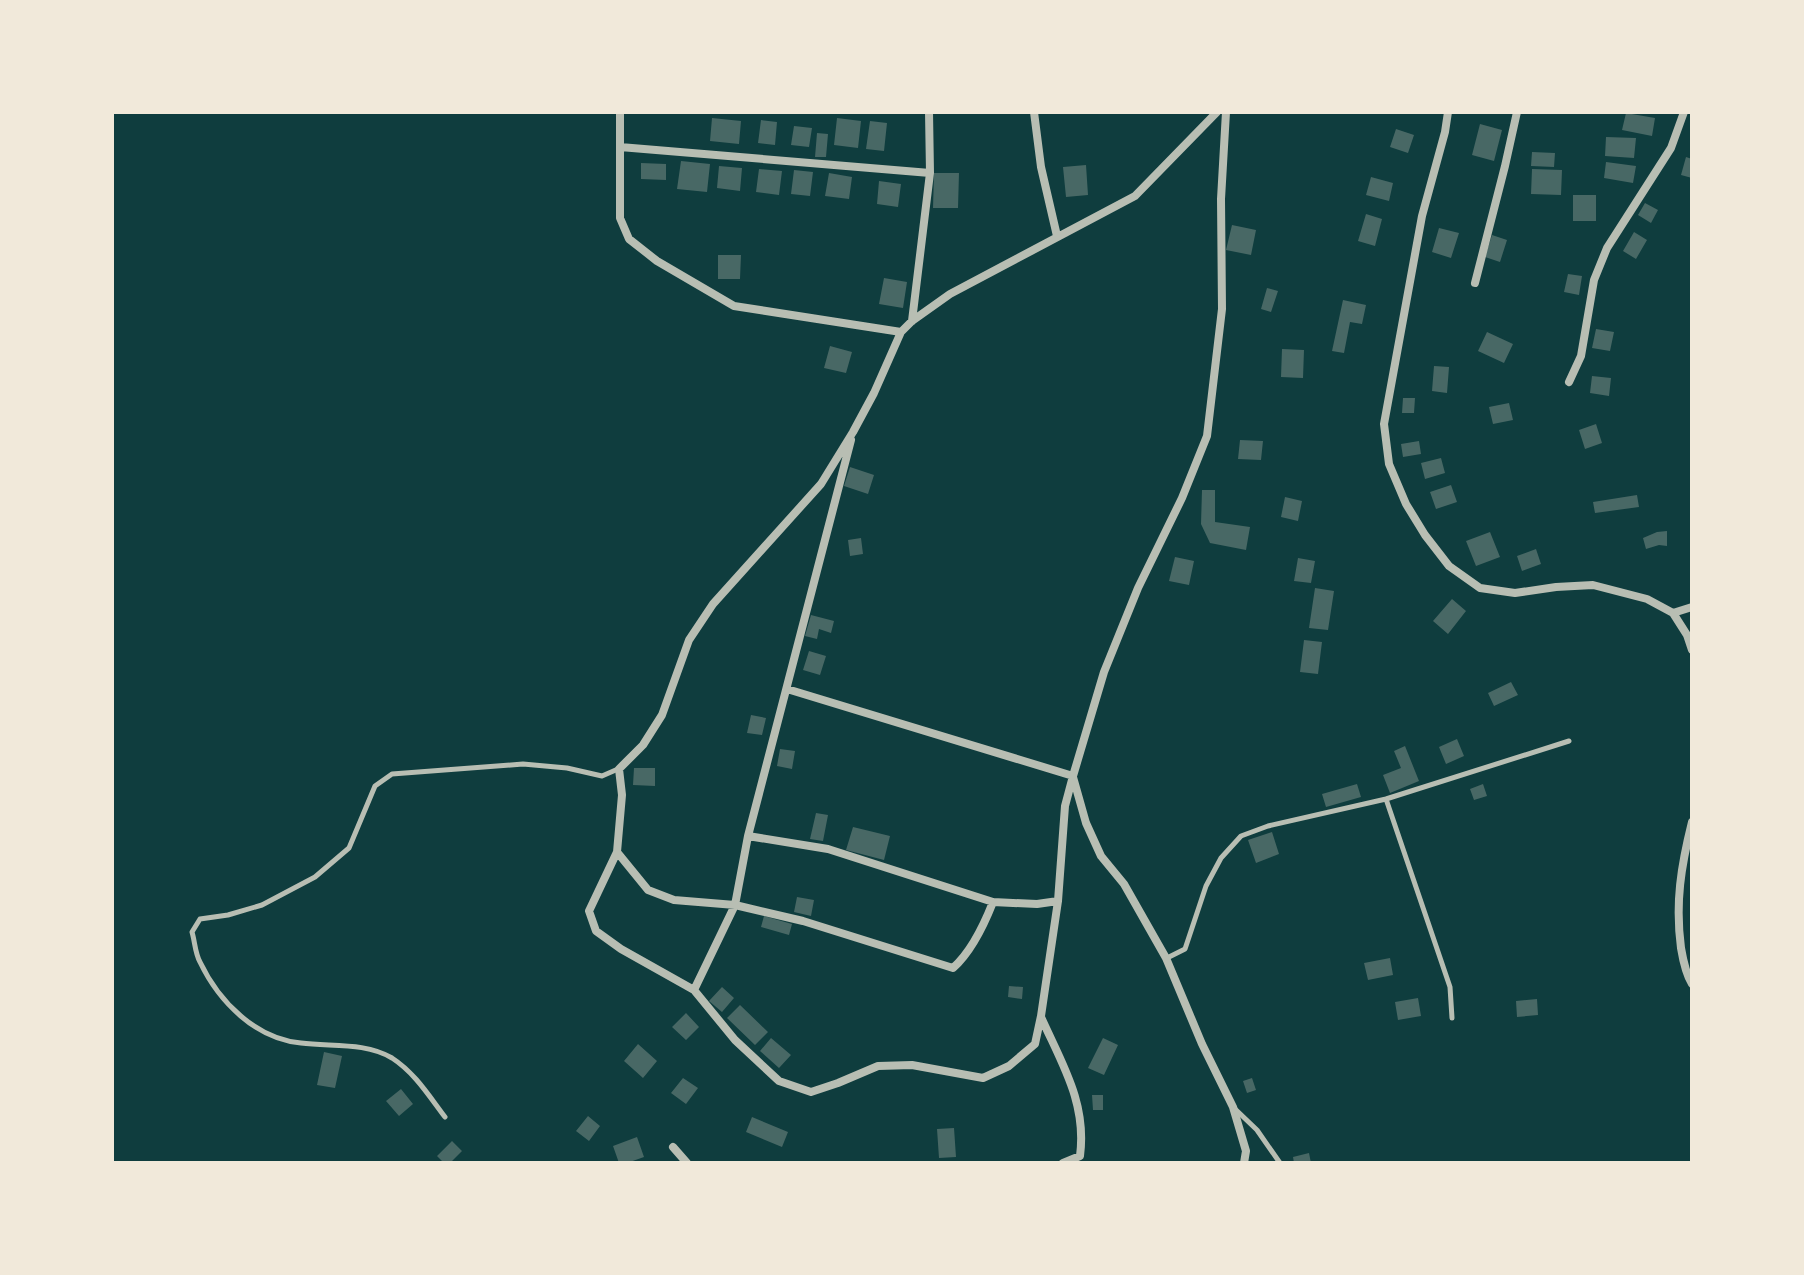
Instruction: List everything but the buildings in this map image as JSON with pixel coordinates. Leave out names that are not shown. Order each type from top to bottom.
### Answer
[{"type":"street","points":[[620,112],[620,218],[629,239],[657,261],[734,306],[901,332]]},
{"type":"street","points":[[912,321],[930,173],[929,112]]},
{"type":"street","points":[[1034,112],[1041,167],[1057,236]]},
{"type":"street","points":[[1217,112],[1135,196],[950,294],[901,332],[874,393],[821,484],[713,604],[689,640],[662,715],[643,745],[619,769],[622,795],[617,852],[589,911],[596,931],[621,949],[694,990],[735,1040],[779,1081],[811,1092],[878,1066],[912,1065],[983,1078],[1009,1066],[1035,1044],[1058,901],[1065,806],[1073,776],[1104,672],[1138,588],[1182,498],[1207,436],[1222,309],[1221,199],[1226,112]]},
{"type":"street","points":[[1448,112],[1422,216],[1384,424],[1389,464],[1406,504],[1449,566],[1480,588],[1515,593],[1593,585],[1647,599],[1673,613],[1687,635],[1692,650]]},
{"type":"street","points":[[1475,283],[1517,112]]},
{"type":"street","points":[[1569,382],[1581,356],[1594,280],[1607,248],[1671,148],[1684,112]]},
{"type":"street","points":[[620,147],[930,173]]},
{"type":"street","points":[[694,990],[735,905],[748,836],[853,432]]},
{"type":"street","points":[[1673,613],[1692,607]]},
{"type":"street","points":[[787,689],[1073,776]]},
{"type":"street","points":[[1073,776],[1086,823],[1101,856],[1124,884],[1166,958],[1202,1044],[1233,1107],[1246,1151],[1244,1163]]},
{"type":"street","points":[[1692,822],[1678,890],[1678,926],[1688,978],[1692,984]]},
{"type":"street","points":[[748,836],[828,849],[993,902],[1037,904],[1058,901]]},
{"type":"street","points":[[617,852],[648,890],[674,900],[735,905],[803,921],[953,968],[964,959],[993,902]]},
{"type":"street","points":[[1041,1016],[1078,1101],[1083,1134],[1080,1159],[1063,1163]]},
{"type":"street","points":[[673,1147],[687,1163]]},
{"type":"lane","points":[[1166,958],[1185,949],[1206,886],[1221,858],[1241,836],[1268,826],[1386,799],[1569,741]]},
{"type":"lane","points":[[445,1117],[416,1077],[390,1057],[358,1046],[298,1043],[268,1035],[242,1017],[220,995],[198,960],[192,932],[200,919],[262,905],[315,877],[349,848],[375,786],[392,774],[523,764],[567,768],[602,776],[619,769]]},
{"type":"lane","points":[[1386,799],[1450,987],[1452,1018]]},
{"type":"lane","points":[[1233,1107],[1257,1130],[1280,1163]]}]
